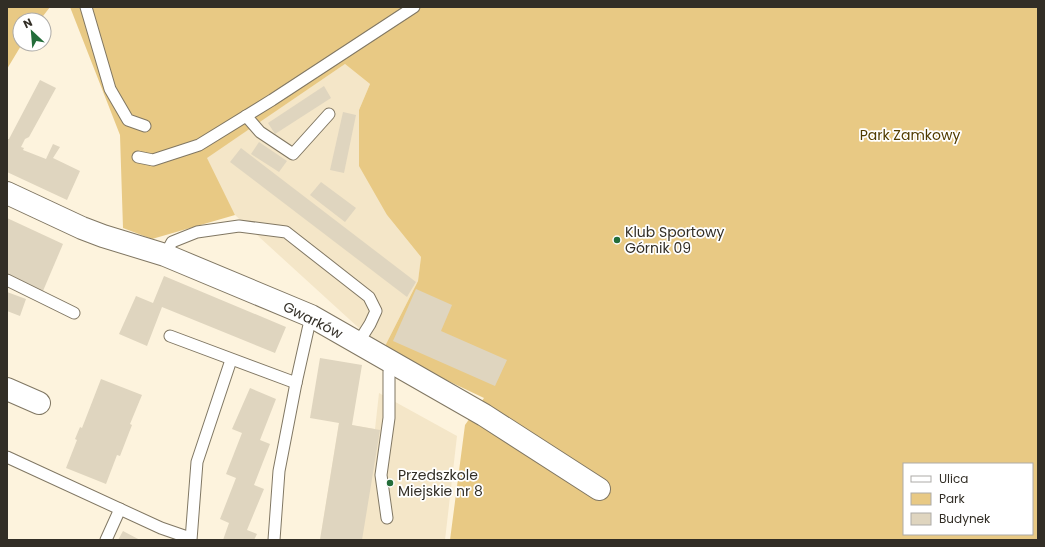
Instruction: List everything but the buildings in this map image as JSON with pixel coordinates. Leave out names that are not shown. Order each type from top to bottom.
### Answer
[{"type":"street","name":"Gwarków","points":[[7,193],[82,228],[165,255],[311,316],[484,415],[599,488]]},
{"type":"street","points":[[7,389],[39,403]]},
{"type":"lane","points":[[86,7],[110,89],[128,120],[146,126]]},
{"type":"lane","points":[[138,157],[153,160],[200,145],[414,7]]},
{"type":"lane","points":[[246,116],[260,132],[293,154],[329,114]]},
{"type":"lane","points":[[165,255],[172,242],[197,232],[239,226],[286,232],[369,297],[376,311],[358,343]]},
{"type":"lane","points":[[7,280],[74,313]]},
{"type":"lane","points":[[274,540],[279,471],[311,316]]},
{"type":"lane","points":[[170,336],[296,383]]},
{"type":"lane","points":[[7,458],[161,528],[190,539],[197,462],[231,360]]},
{"type":"lane","points":[[387,518],[381,475],[389,418],[389,372],[393,363]]},
{"type":"lane","points":[[106,540],[120,509]]},
{"type":"shaded area","points":[[345,64],[370,84],[359,110],[387,215],[421,257],[418,281],[383,350],[235,215],[206,158]]},
{"type":"shaded area","name":"Przedszkole Miejskie nr 8","points":[[379,393],[457,436],[445,540],[320,540],[339,423],[375,429]]},
{"type":"green space","points":[[7,7],[50,7],[46,12],[12,12],[12,52],[17,52],[7,69]]},
{"type":"green space","name":"Park Zamkowy","points":[[70,7],[1038,7],[1038,540],[450,540],[465,425],[484,398],[383,350],[418,281],[421,257],[387,215],[359,166],[359,110],[370,84],[345,64],[207,158],[235,215],[152,239],[123,228],[120,135]]},
{"type":"place","name":"Klub Sportowy Górnik 09","points":[[617,240]]},
{"type":"place","name":"Przedszkole Miejskie nr 8","points":[[390,483]]}]
